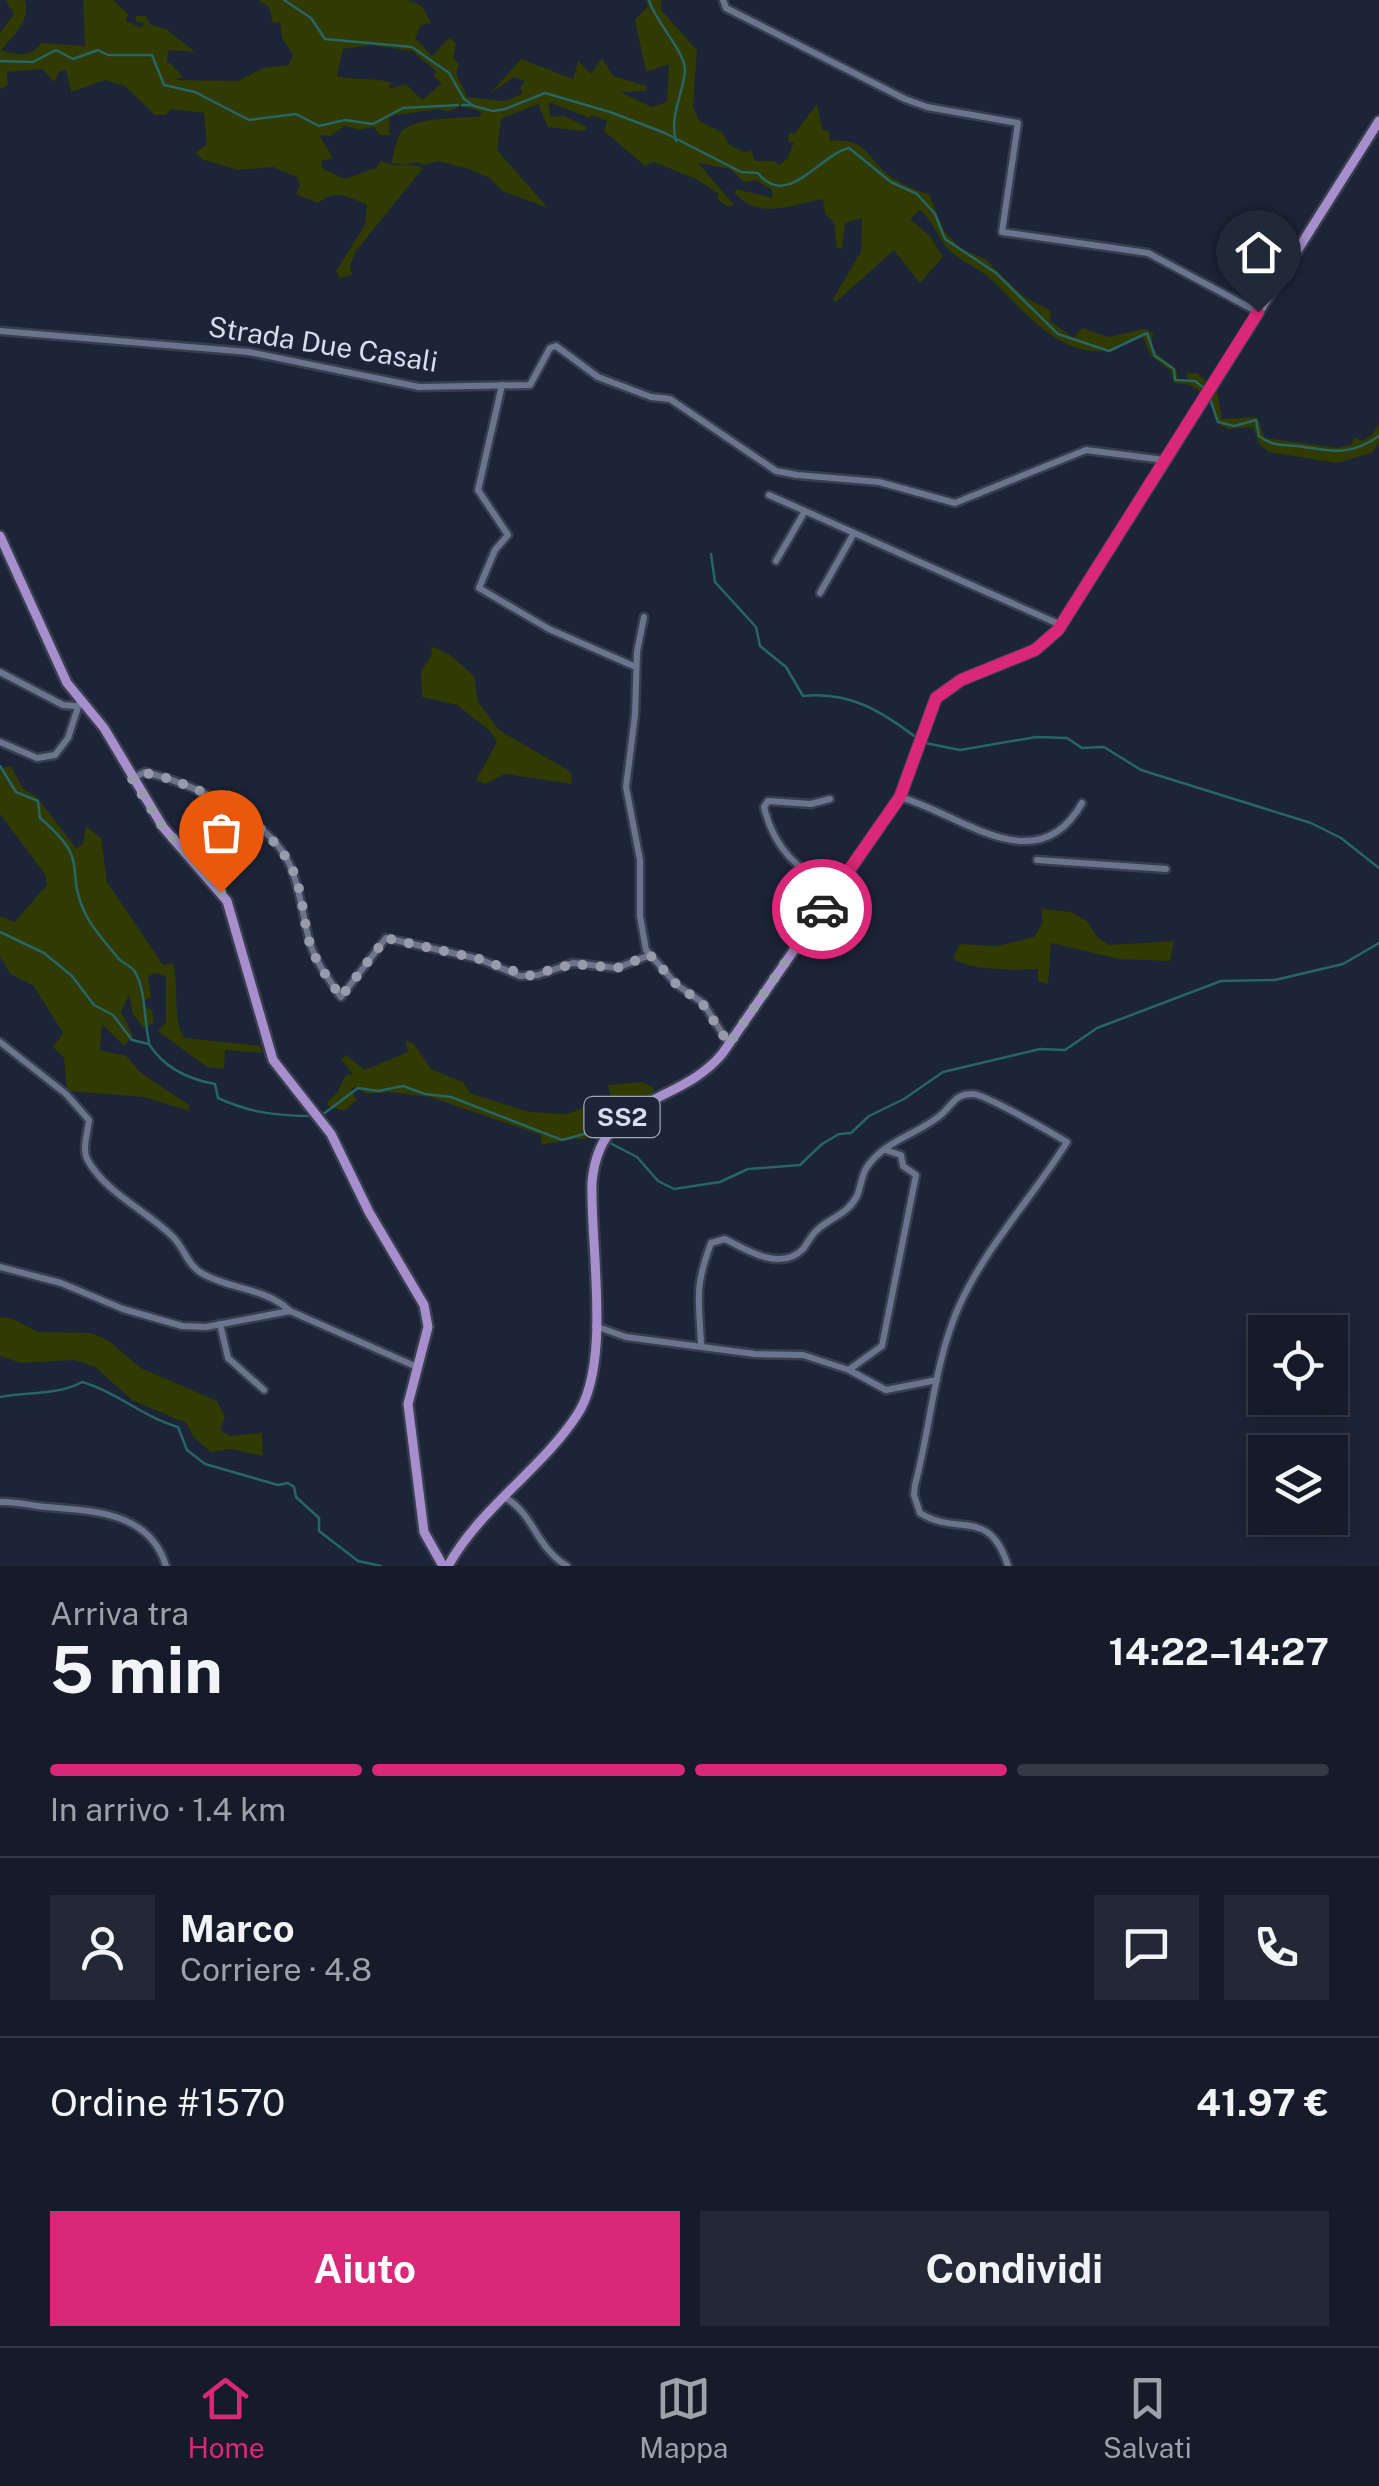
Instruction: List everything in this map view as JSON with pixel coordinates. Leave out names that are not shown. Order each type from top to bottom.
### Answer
[{"type":"main road","name":"SS2","points":[[441,1558],[462,1545],[568,1428],[583,1406],[594,1373],[592,1182],[604,1141],[623,1116],[702,1074],[729,1044],[900,797],[936,698],[950,686],[1035,650],[1061,626],[1379,121]]},
{"type":"main road","points":[[0,536],[56,664],[78,704],[104,728],[162,826],[225,898],[268,1050],[279,1070],[320,1120],[424,1305],[428,1327],[408,1404],[424,1532],[441,1558],[462,1545]]},
{"type":"street","points":[[723,0],[726,8],[905,99],[927,107],[1018,123],[1002,232],[1148,253],[1258,312]]},
{"type":"street","name":"Strada Due Casali","points":[[0,331],[249,352],[419,386],[534,382],[550,348],[556,346],[609,382],[670,399],[776,471],[879,482],[948,502],[966,502],[1086,450],[1164,460]]},
{"type":"street","points":[[502,385],[478,490],[508,536],[495,550],[479,588],[548,629],[630,662],[636,668]]},
{"type":"street","points":[[769,495],[1061,626]]},
{"type":"street","points":[[776,562],[805,511]]},
{"type":"street","points":[[820,593],[854,533]]},
{"type":"street","points":[[644,618],[626,787],[640,860],[640,916],[650,955],[677,985],[702,1003],[729,1044]]},
{"type":"street","points":[[0,672],[63,705],[78,704],[68,738],[55,755],[37,758],[0,742]]},
{"type":"street","points":[[132,779],[145,772],[198,790],[250,821],[278,847],[290,863],[311,946],[341,997],[386,938],[479,959],[528,976],[573,964],[617,968],[650,955]]},
{"type":"street","points":[[900,797],[962,826],[1029,842],[1048,837],[1082,802]]},
{"type":"street","points":[[830,799],[810,804],[764,802],[770,829],[784,852],[809,878],[836,890]]},
{"type":"street","points":[[1037,860],[1166,869]]},
{"type":"street","points":[[0,1042],[66,1094],[89,1120],[84,1148],[88,1159],[120,1196],[170,1235],[190,1264],[230,1285],[276,1299],[290,1311],[416,1367]]},
{"type":"street","points":[[701,1344],[696,1309],[699,1275],[711,1243],[725,1238],[771,1259],[798,1253],[819,1228],[847,1210],[859,1192],[866,1167],[885,1150],[942,1114],[953,1099],[972,1094],[992,1098],[1005,1111],[1067,1142],[1008,1224],[960,1305],[922,1440],[914,1495],[927,1518],[979,1526],[993,1537],[1008,1566]]},
{"type":"street","points":[[850,1370],[882,1346],[916,1175],[903,1166],[901,1155],[885,1150]]},
{"type":"street","points":[[0,1267],[62,1283],[169,1323],[220,1324],[290,1311]]},
{"type":"street","points":[[220,1324],[228,1358],[264,1390]]},
{"type":"street","points":[[595,1326],[626,1336],[755,1354],[803,1355],[850,1370],[886,1390],[937,1380]]},
{"type":"street","points":[[504,1496],[523,1512],[548,1553],[567,1566]]},
{"type":"street","points":[[0,1502],[92,1509],[133,1523],[155,1541],[166,1566]]},
{"type":"green space","points":[[6,0],[25,0],[23,21],[1,50],[23,54],[41,43],[85,46],[83,0],[113,0],[128,14],[126,21],[142,28],[144,24],[136,21],[136,16],[146,16],[151,25],[166,29],[195,52],[168,50],[167,66],[169,62],[183,77],[174,80],[238,81],[263,68],[289,65],[293,54],[282,38],[280,22],[273,23],[269,7],[258,0],[408,0],[422,6],[431,23],[421,25],[415,38],[432,56],[450,37],[456,44],[456,73],[467,97],[505,101],[522,94],[520,88],[525,81],[514,77],[490,94],[521,59],[573,79],[578,61],[591,74],[602,58],[613,76],[647,86],[646,91],[620,92],[652,107],[667,102],[669,64],[646,72],[635,20],[648,6],[646,0],[661,0],[661,10],[697,50],[693,107],[699,121],[723,133],[729,145],[744,152],[751,150],[755,161],[774,161],[779,165],[787,159],[794,142],[788,142],[789,133],[795,133],[817,104],[822,129],[829,132],[830,141],[857,144],[890,176],[929,194],[944,231],[960,248],[985,259],[1023,296],[1051,311],[1050,321],[1074,338],[1082,328],[1109,337],[1144,329],[1153,333],[1151,349],[1176,369],[1179,381],[1191,381],[1186,377],[1188,373],[1197,373],[1209,384],[1202,393],[1190,385],[1174,383],[1171,371],[1151,356],[1142,335],[1119,347],[1098,351],[1060,340],[1025,314],[987,275],[952,253],[920,210],[910,219],[929,235],[943,257],[920,283],[894,250],[836,302],[833,299],[861,252],[862,218],[845,223],[842,249],[837,248],[834,222],[825,214],[823,199],[777,208],[754,206],[744,202],[736,189],[773,198],[771,189],[755,180],[744,182],[730,169],[698,163],[734,205],[727,206],[717,199],[719,194],[698,180],[654,162],[645,166],[604,131],[607,121],[548,102],[551,117],[564,116],[587,127],[584,131],[548,127],[538,104],[501,119],[497,150],[548,208],[502,191],[490,178],[469,169],[438,161],[405,165],[423,168],[356,251],[350,266],[352,275],[340,278],[336,271],[365,225],[367,205],[336,195],[318,203],[296,194],[300,186],[297,177],[273,167],[238,170],[204,160],[195,153],[207,144],[204,113],[171,109],[166,115],[155,115],[125,86],[105,80],[71,92],[66,70],[59,72],[54,82],[43,69],[7,72],[8,85],[0,89],[0,33],[14,14]],"holes":[[[370,45],[412,51],[436,71],[434,77],[442,83],[422,100],[406,84],[388,89],[392,83],[337,76],[343,49]],[[461,106],[482,112],[479,117],[437,119],[407,127],[399,135],[391,163],[405,165],[393,165],[381,161],[376,168],[345,179],[323,169],[321,161],[333,158],[319,135],[330,136],[345,126],[359,130],[374,127],[379,135],[390,135],[389,117],[396,115],[439,109],[447,112]]]},
{"type":"green space","points":[[1217,391],[1222,419],[1257,417],[1265,438],[1338,448],[1351,445],[1355,437],[1362,441],[1373,434],[1379,423],[1379,444],[1371,453],[1337,463],[1269,452],[1259,444],[1253,427],[1228,429],[1217,423],[1210,401]]},
{"type":"green space","points":[[431,646],[450,655],[474,676],[478,702],[499,730],[571,772],[572,784],[505,774],[485,784],[476,780],[497,742],[490,731],[457,705],[422,697],[421,671],[432,655]]},
{"type":"green space","points":[[11,766],[23,789],[37,797],[76,848],[83,844],[86,826],[101,838],[107,882],[163,965],[173,963],[178,1022],[185,1038],[260,1046],[263,1053],[225,1050],[224,1069],[207,1067],[158,1031],[166,1022],[166,976],[154,973],[148,977],[151,997],[142,1001],[143,1006],[152,1010],[154,1023],[143,1028],[133,1014],[129,995],[121,1012],[133,1036],[124,1046],[102,1024],[100,1050],[126,1056],[141,1073],[189,1105],[189,1111],[144,1097],[67,1091],[64,1058],[53,1047],[63,1033],[33,985],[10,974],[0,956],[0,916],[15,922],[47,885],[45,874],[0,814],[0,768]]},
{"type":"green space","points":[[1041,909],[1071,912],[1087,921],[1097,937],[1109,945],[1174,941],[1170,961],[1119,959],[1051,943],[1048,984],[1038,981],[1038,969],[981,967],[953,958],[960,944],[997,946],[1034,937],[1043,922]]},
{"type":"green space","points":[[405,1040],[414,1044],[431,1069],[463,1082],[470,1093],[529,1112],[567,1114],[611,1098],[608,1085],[643,1082],[654,1088],[653,1094],[617,1117],[601,1139],[541,1145],[541,1135],[430,1097],[389,1092],[368,1094],[354,1087],[351,1090],[357,1100],[344,1111],[328,1106],[346,1075],[353,1074],[341,1059],[346,1055],[365,1070],[408,1052]]},
{"type":"green space","points":[[0,1317],[38,1332],[91,1333],[109,1341],[141,1368],[217,1401],[225,1417],[220,1430],[230,1436],[262,1433],[263,1456],[231,1449],[211,1452],[194,1438],[186,1423],[132,1400],[95,1367],[75,1360],[21,1363],[0,1356]]},
{"type":"waterway","points":[[284,0],[311,18],[325,39],[412,47],[449,73],[464,99],[493,111],[545,93],[665,133],[741,172],[758,173],[769,183],[780,186],[803,177],[849,148],[891,182],[917,194],[935,214],[945,239],[996,273],[1058,334],[1109,351],[1147,333],[1155,356],[1174,369],[1175,380],[1195,381],[1205,389]]},
{"type":"waterway","points":[[649,0],[684,63],[674,122],[676,141]]},
{"type":"waterway","points":[[0,61],[33,62],[56,50],[73,59],[98,50],[108,55],[152,55],[164,85],[195,92],[249,120],[296,114],[319,126],[345,120],[373,124],[403,108],[458,105]]},
{"type":"waterway","points":[[462,105],[473,105]]},
{"type":"waterway","points":[[1209,396],[1218,422],[1234,426],[1256,420],[1259,436],[1275,444],[1343,451],[1379,436]]},
{"type":"waterway","points":[[711,554],[715,582],[756,627],[760,646],[786,667],[803,696],[851,700],[892,720],[918,739]]},
{"type":"waterway","points":[[925,743],[960,750],[1036,737],[1067,738],[1082,748],[1104,747],[1141,770],[1311,823],[1341,838],[1379,868]]},
{"type":"waterway","points":[[0,766],[16,792],[38,801],[40,818],[72,855],[76,885],[88,919],[139,979],[149,1042]]},
{"type":"waterway","points":[[0,932],[44,953],[72,976],[94,1005],[113,1015],[132,1040],[149,1044],[177,1071],[215,1084],[218,1098],[265,1113],[314,1116]]},
{"type":"waterway","points":[[608,1142],[637,1157],[658,1181],[674,1189],[720,1182],[748,1169],[800,1165],[822,1144],[839,1134],[851,1133],[869,1116],[904,1099],[943,1072],[1040,1049],[1065,1050],[1097,1028],[1221,981],[1275,980],[1343,964],[1379,943]]},
{"type":"waterway","points":[[322,1115],[358,1088],[378,1091],[403,1086],[451,1097],[562,1140],[584,1134],[601,1139]]},
{"type":"waterway","points":[[0,1397],[52,1391],[82,1382],[95,1386],[178,1427],[187,1450],[205,1464],[278,1485],[288,1483],[294,1487],[296,1497],[319,1518],[319,1531],[358,1561],[381,1566]]},
{"type":"way so far","points":[[221,892],[162,826],[132,779],[138,774],[154,774],[198,790],[250,821],[278,847],[290,863],[311,946],[341,997],[386,938],[479,959],[520,976],[573,964],[617,968],[650,955],[677,985],[712,1014],[729,1044],[822,909]]},
{"type":"route","points":[[822,909],[900,797],[936,698],[961,680],[1035,650],[1058,630],[1258,312]]}]
